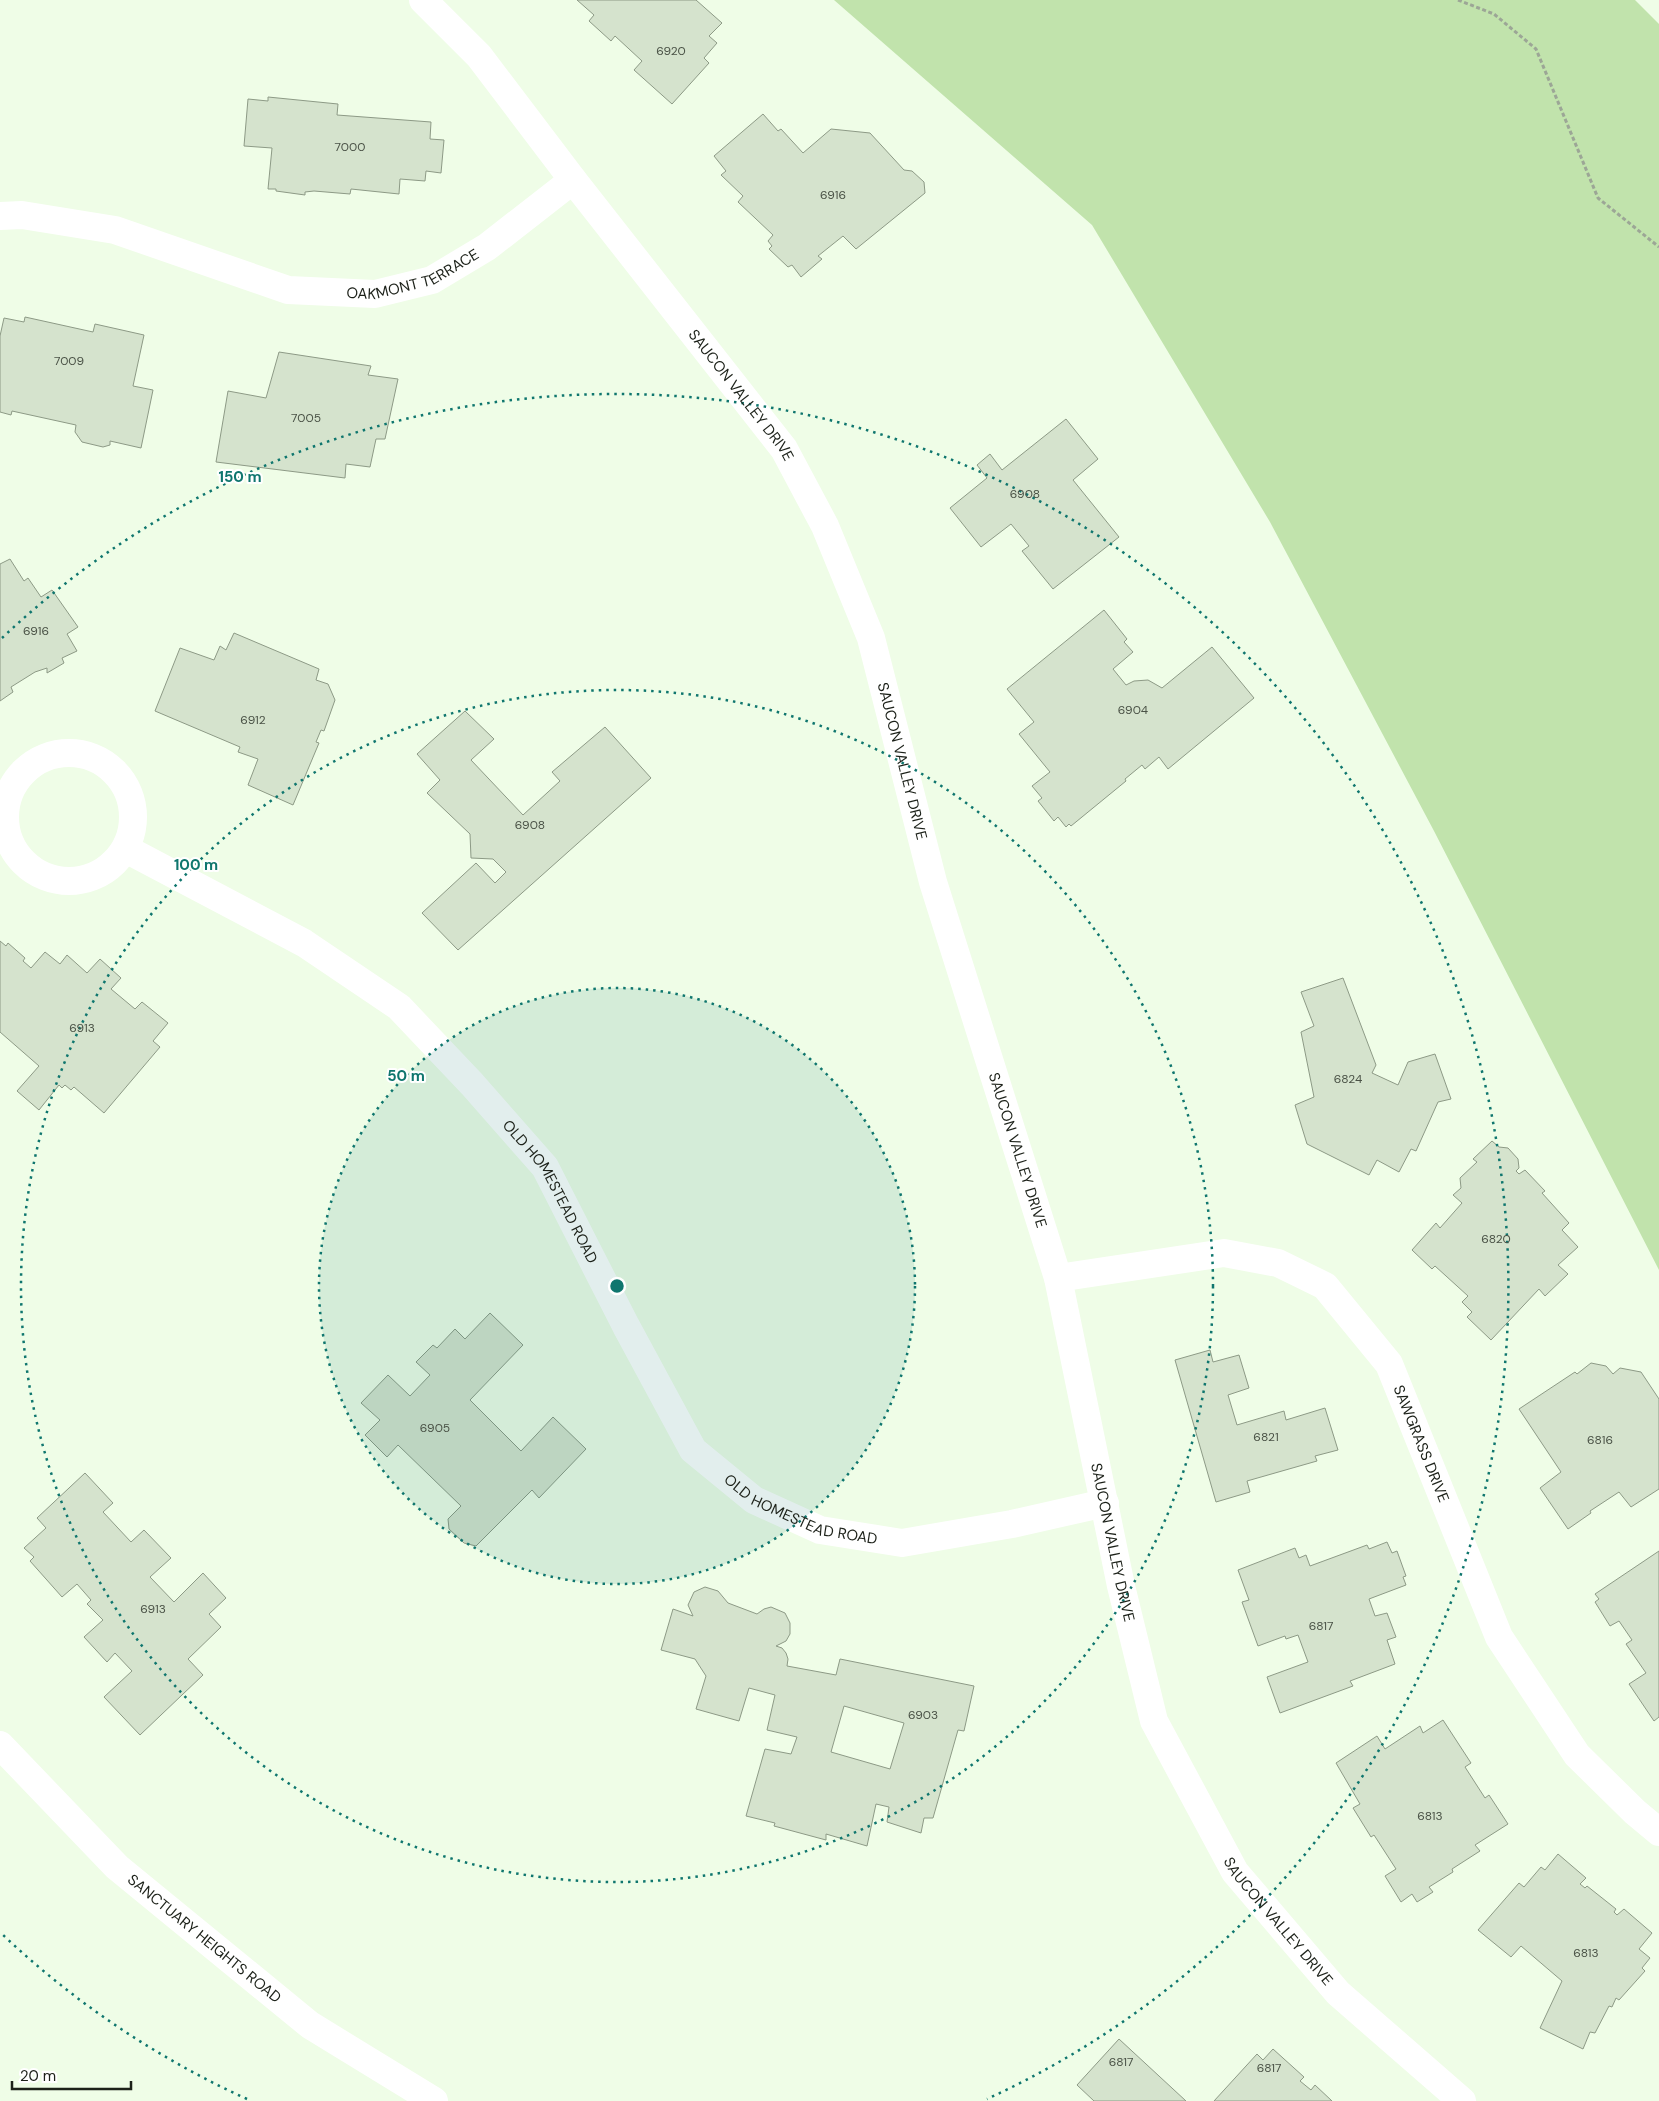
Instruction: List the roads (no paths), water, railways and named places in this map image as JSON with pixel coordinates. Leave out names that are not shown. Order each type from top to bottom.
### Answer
[{"type":"street","points":[[423,0],[478,56],[574,180]]},
{"type":"street","name":"OAKMONT TERRACE","points":[[0,216],[22,215],[115,230],[288,290],[374,294],[432,280],[488,247],[574,180]]},
{"type":"street","name":"SAUCON VALLEY DRIVE","points":[[574,180],[784,449],[825,526],[871,638],[933,882],[1058,1278],[1122,1586],[1154,1722],[1235,1872],[1338,1993],[1462,2101]]},
{"type":"street","points":[[62,752],[91,756],[110,766],[125,784],[134,805],[134,828],[126,849],[107,870],[88,880],[65,882],[43,877],[24,864],[11,846],[4,824],[10,792],[22,773],[40,759],[62,752]]},
{"type":"street","name":"OLD HOMESTEAD ROAD","points":[[126,849],[304,943],[399,1007],[472,1084],[545,1166],[626,1326],[693,1450],[754,1500],[820,1530],[902,1543],[1012,1524],[1105,1503]]},
{"type":"street","name":"SAWGRASS DRIVE","points":[[1058,1278],[1224,1253],[1278,1263],[1325,1286],[1390,1364],[1500,1636],[1577,1755],[1635,1812],[1659,1832]]},
{"type":"street","name":"SANCTUARY HEIGHTS ROAD","points":[[0,1745],[117,1867],[302,2019],[434,2101]]}]
